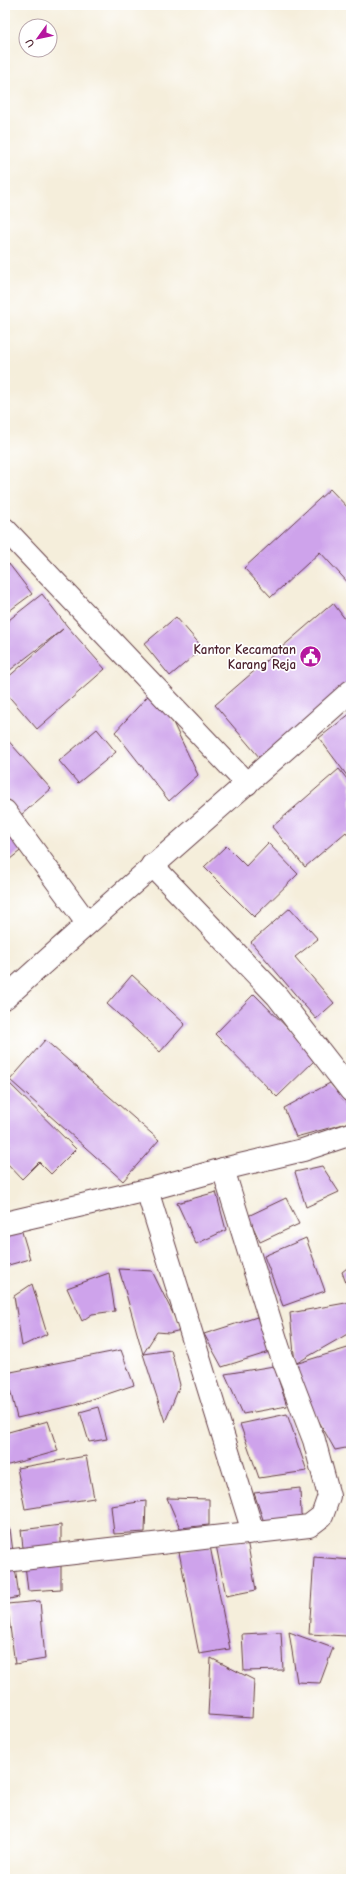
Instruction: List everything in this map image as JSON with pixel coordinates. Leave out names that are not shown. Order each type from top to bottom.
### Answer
[{"type":"street","points":[[5,529],[247,784]]},
{"type":"street","points":[[5,998],[86,923],[247,784],[351,691]]},
{"type":"street","points":[[5,811],[86,923]]},
{"type":"street","points":[[152,865],[276,996],[351,1091]]},
{"type":"street","points":[[5,1223],[147,1190],[223,1169],[303,1150],[351,1134]]},
{"type":"street","points":[[5,1561],[308,1526],[322,1516],[329,1496],[314,1440],[279,1349],[223,1169]]},
{"type":"street","points":[[147,1190],[252,1532]]},
{"type":"building","points":[[330,489],[351,511],[351,586],[320,552],[271,597],[244,568]]},
{"type":"building","points":[[9,564],[32,594],[5,614],[5,567]]},
{"type":"building","points":[[42,594],[67,626],[105,669],[37,729],[5,692],[5,680],[63,629],[5,674],[5,623]]},
{"type":"building","name":"Kantor Kecamatan Karang Reja","points":[[333,603],[351,627],[351,686],[265,764],[215,705]]},
{"type":"building","points":[[176,617],[203,648],[170,676],[144,644]]},
{"type":"building","points":[[156,687],[198,775],[169,801],[115,732]]},
{"type":"building","points":[[351,713],[351,781],[319,738]]},
{"type":"building","points":[[97,729],[116,752],[78,783],[59,761]]},
{"type":"building","points":[[5,737],[51,789],[21,815],[5,796]]},
{"type":"building","points":[[339,769],[351,784],[351,839],[346,832],[305,867],[272,827]]},
{"type":"building","points":[[5,824],[24,848],[5,863]]},
{"type":"building","points":[[268,843],[298,874],[254,917],[204,867],[226,846],[246,866]]},
{"type":"building","points":[[290,908],[318,939],[295,957],[334,1003],[316,1019],[251,942]]},
{"type":"building","points":[[132,975],[185,1024],[160,1052],[107,1004]]},
{"type":"building","points":[[254,994],[317,1058],[277,1097],[215,1034]]},
{"type":"building","points":[[45,1040],[159,1140],[123,1181],[10,1080]]},
{"type":"building","points":[[5,1079],[76,1149],[51,1174],[39,1162],[22,1179],[6,1162],[9,1145],[5,1141]]},
{"type":"building","points":[[330,1083],[351,1108],[351,1122],[296,1137],[284,1108]]},
{"type":"building","points":[[322,1166],[339,1192],[306,1207],[295,1172]]},
{"type":"building","points":[[216,1192],[226,1230],[196,1244],[177,1203]]},
{"type":"building","points":[[286,1198],[299,1224],[260,1242],[248,1216]]},
{"type":"building","points":[[20,1225],[30,1259],[5,1266],[5,1229]]},
{"type":"building","points":[[306,1238],[325,1291],[283,1306],[264,1256]]},
{"type":"building","points":[[351,1265],[351,1297],[342,1272]]},
{"type":"building","points":[[119,1269],[152,1271],[181,1330],[169,1333],[157,1332],[143,1354]]},
{"type":"building","points":[[109,1273],[115,1311],[92,1314],[82,1321],[67,1288]]},
{"type":"building","points":[[32,1284],[47,1334],[22,1346],[14,1296]]},
{"type":"building","points":[[351,1302],[351,1332],[295,1364],[290,1313]]},
{"type":"building","points":[[257,1317],[279,1349],[222,1367],[204,1334]]},
{"type":"building","points":[[351,1347],[351,1447],[335,1450],[307,1400],[295,1364]]},
{"type":"building","points":[[121,1350],[134,1385],[75,1405],[17,1418],[6,1373]]},
{"type":"building","points":[[171,1350],[180,1385],[165,1422],[143,1354]]},
{"type":"building","points":[[274,1366],[287,1406],[243,1414],[225,1374]]},
{"type":"building","points":[[98,1407],[107,1439],[89,1442],[80,1412]]},
{"type":"building","points":[[287,1414],[307,1471],[259,1478],[240,1424]]},
{"type":"building","points":[[48,1421],[58,1451],[5,1466],[5,1433]]},
{"type":"building","points":[[86,1456],[94,1498],[25,1509],[17,1468]]},
{"type":"building","points":[[300,1488],[301,1514],[309,1526],[267,1531],[254,1493]]},
{"type":"building","points":[[167,1498],[209,1499],[209,1525],[180,1528]]},
{"type":"building","points":[[146,1501],[145,1532],[114,1534],[111,1506]]},
{"type":"building","points":[[61,1525],[61,1589],[28,1591],[21,1530]]},
{"type":"building","points":[[10,1529],[19,1597],[5,1600],[5,1530]]},
{"type":"building","points":[[247,1540],[256,1590],[226,1596],[216,1545]]},
{"type":"building","points":[[210,1546],[230,1649],[199,1654],[179,1552]]},
{"type":"building","points":[[314,1557],[351,1560],[347,1636],[309,1634]]},
{"type":"building","points":[[40,1601],[45,1659],[15,1664],[7,1604]]},
{"type":"building","points":[[281,1632],[283,1670],[244,1671],[242,1634]]},
{"type":"building","points":[[289,1632],[333,1648],[320,1683],[297,1682]]},
{"type":"building","points":[[211,1658],[254,1680],[252,1718],[208,1715]]},
{"type":"place","name":"Kantor Kecamatan Karang Reja","points":[[311,656]]}]
